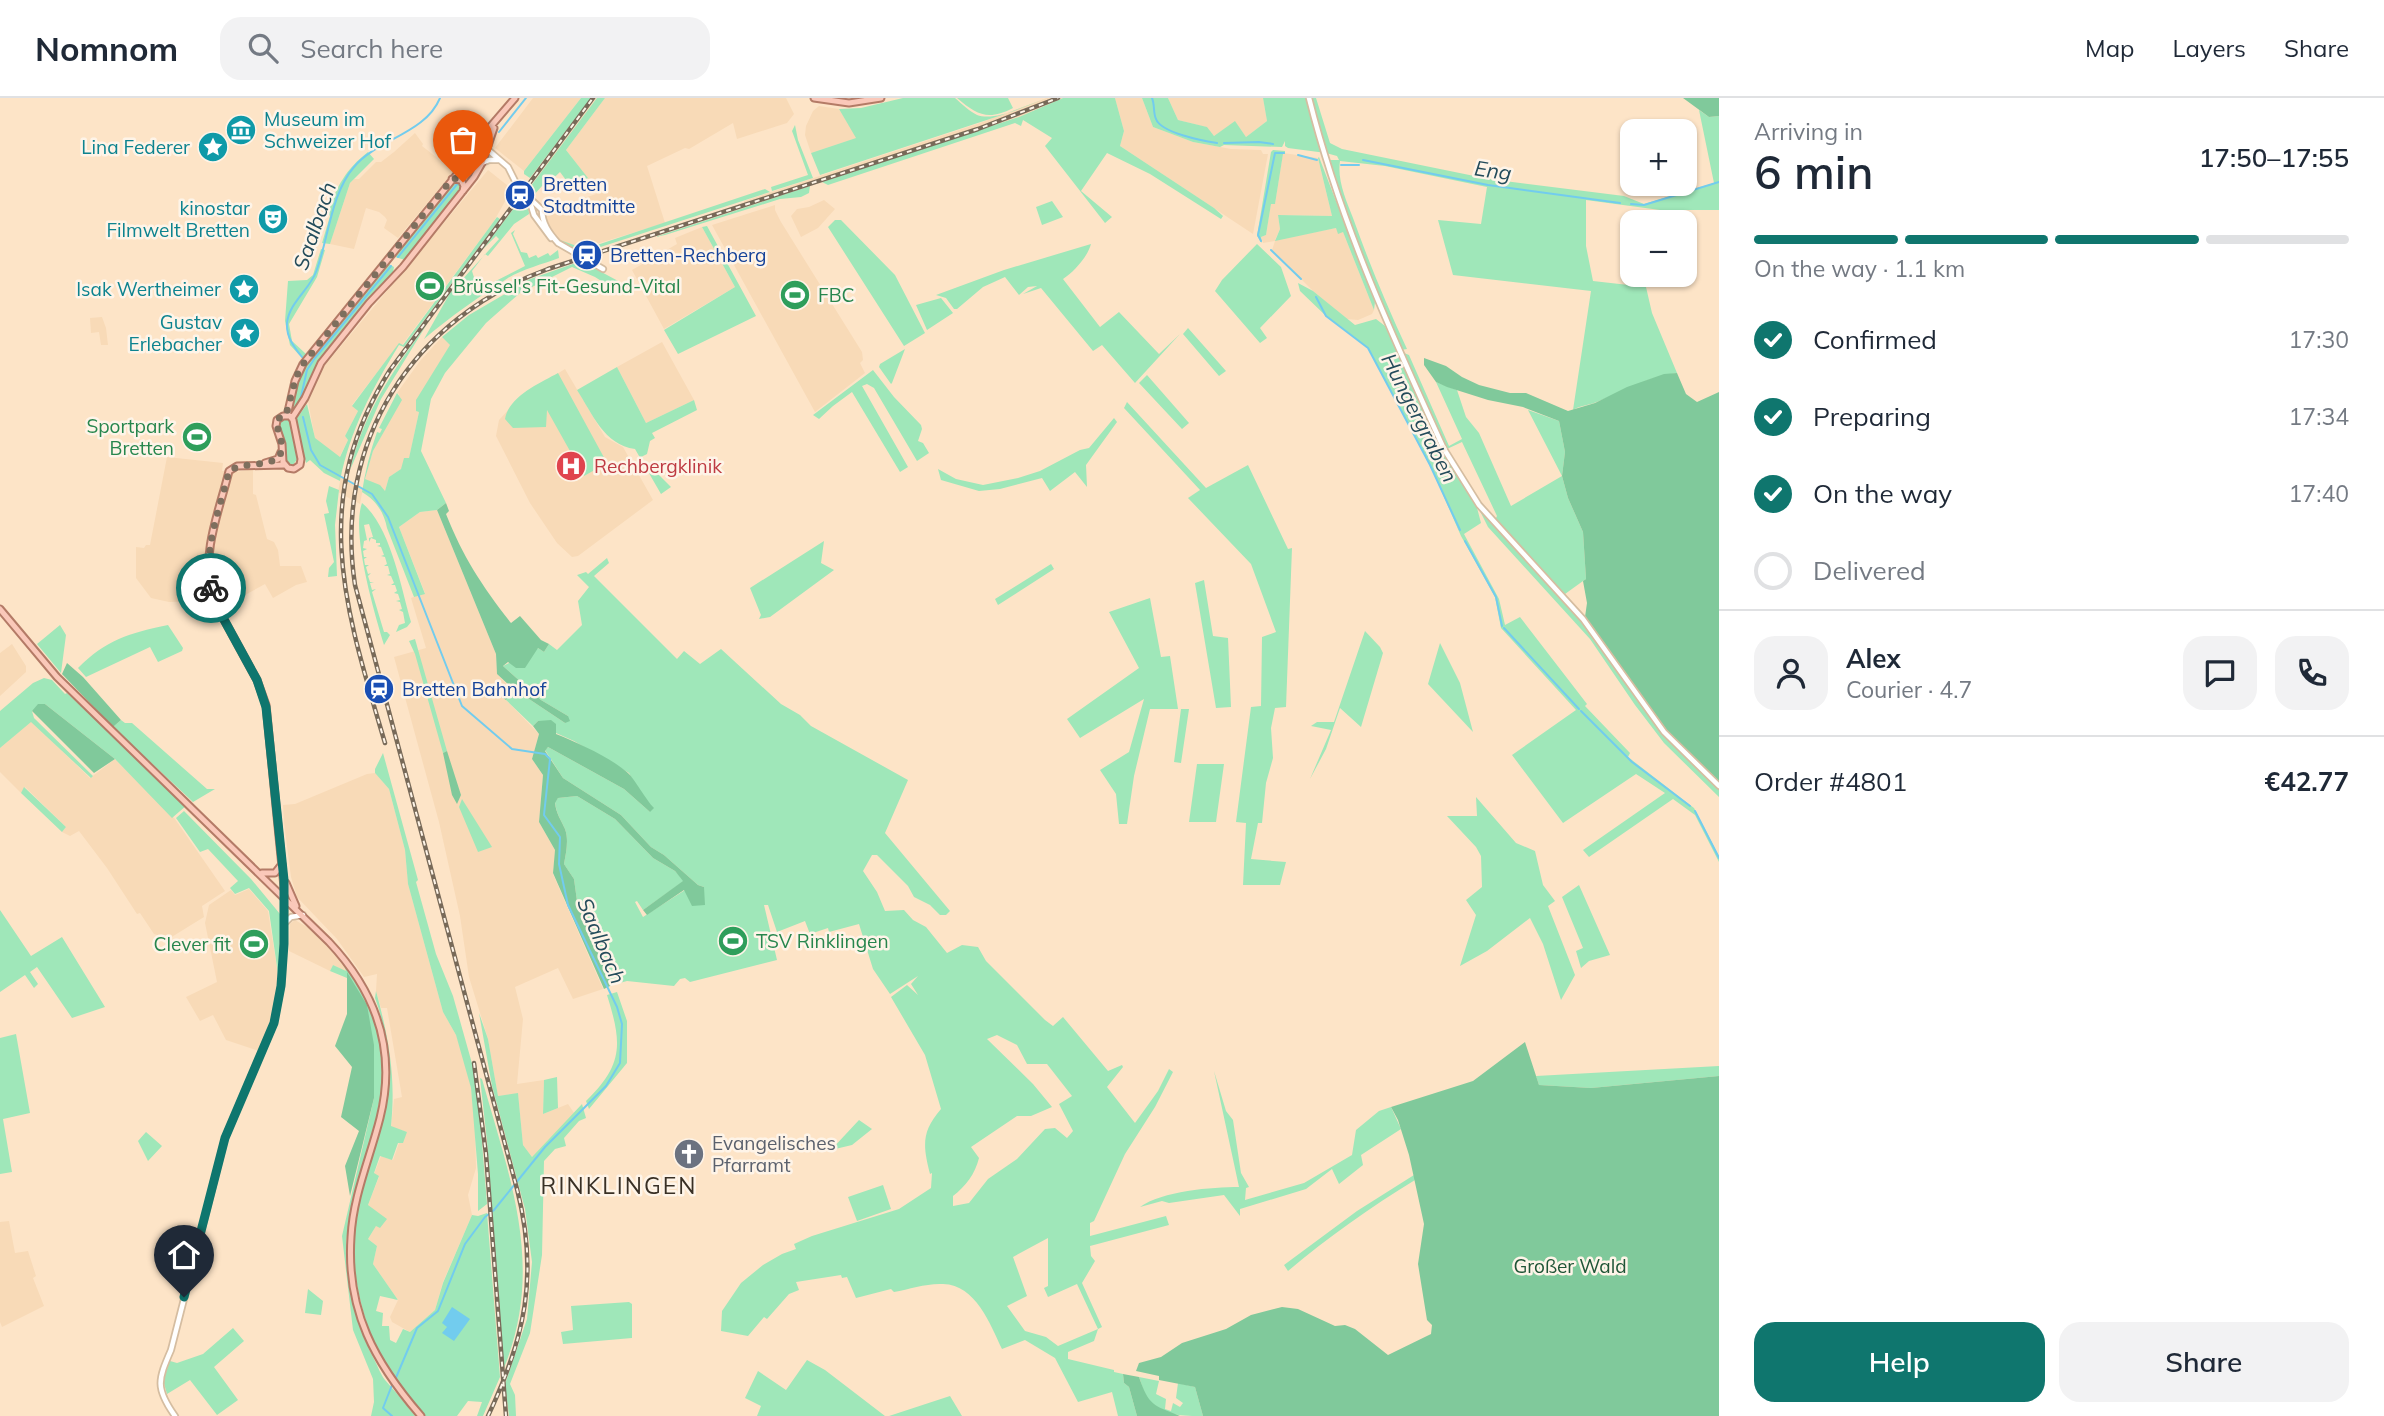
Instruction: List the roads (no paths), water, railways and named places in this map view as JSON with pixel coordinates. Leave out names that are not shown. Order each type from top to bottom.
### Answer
[{"type":"main road","points":[[285,897],[266,705],[257,680],[216,605],[221,597],[217,592],[212,592],[208,562],[229,471],[237,466],[262,465],[284,465],[294,469],[301,461],[289,417],[296,377],[303,364],[514,98]]},
{"type":"main road","points":[[814,98],[849,103],[881,98]]},
{"type":"main road","points":[[289,417],[305,398],[320,363],[369,303],[403,267],[463,191],[482,163],[490,135],[499,118]]},
{"type":"main road","points":[[452,179],[461,180],[463,191]]},
{"type":"main road","points":[[284,465],[276,422],[281,416],[289,417]]},
{"type":"main road","points":[[262,465],[278,459],[282,444]]},
{"type":"main road","points":[[0,609],[56,677],[285,897],[341,954],[365,986],[383,1043],[384,1090],[380,1117],[352,1225],[350,1256],[353,1283],[360,1317],[372,1347],[388,1375],[421,1416]]},
{"type":"main road","points":[[258,872],[275,873],[283,863]]},
{"type":"main road","points":[[284,880],[297,909]]},
{"type":"street","points":[[1308,98],[1335,190],[1362,265],[1439,437],[1460,476],[1496,526],[1583,619],[1664,732],[1719,786]]},
{"type":"street","points":[[480,143],[510,171],[518,187],[536,209],[534,215],[539,216],[545,232],[558,243],[603,269]]},
{"type":"street","points":[[482,163],[500,160]]},
{"type":"street","points":[[175,1416],[162,1392],[161,1373],[171,1350],[225,1138],[274,1023],[281,986],[285,897]]},
{"type":"street","points":[[285,922],[294,916],[303,915]]},
{"type":"water","points":[[452,1307],[470,1319],[454,1341],[442,1333],[447,1327],[442,1323]]},
{"type":"waterway","name":"Saalbach","points":[[302,357],[289,337],[287,323],[295,303],[316,272],[335,203],[346,178],[364,157],[423,120],[440,98]]},
{"type":"waterway","points":[[499,132],[526,98]]},
{"type":"waterway","name":"Hungergraben","points":[[1152,98],[1156,119],[1160,124],[1184,136],[1217,143]]},
{"type":"waterway","name":"Hungergraben","points":[[1224,143],[1273,144]]},
{"type":"waterway","points":[[478,157],[482,153]]},
{"type":"waterway","name":"Hungergraben","points":[[1261,241],[1258,235],[1275,153],[1284,153]]},
{"type":"waterway","name":"Eng","points":[[1298,155],[1317,160]]},
{"type":"waterway","name":"Eng","points":[[1363,160],[1488,185],[1620,203]]},
{"type":"waterway","points":[[464,175],[475,161]]},
{"type":"waterway","name":"Eng","points":[[1341,165],[1359,165]]},
{"type":"waterway","name":"Eng","points":[[1631,204],[1644,205],[1719,182]]},
{"type":"waterway","points":[[398,257],[458,183]]},
{"type":"waterway","name":"Hungergraben","points":[[1271,250],[1301,279]]},
{"type":"waterway","points":[[300,401],[307,370],[315,358],[391,266]]},
{"type":"waterway","name":"Hungergraben","points":[[1316,297],[1326,316],[1368,348],[1430,465],[1460,530]]},
{"type":"waterway","name":"Saalbach","points":[[303,417],[311,450],[320,465],[372,494],[388,517],[462,706],[512,749],[545,754],[550,759],[544,815],[560,837],[559,864],[568,905],[617,1007],[622,1024],[620,1063],[606,1086],[545,1147],[465,1244],[438,1311],[417,1328],[395,1380]]},
{"type":"waterway","name":"Hungergraben","points":[[1465,541],[1496,597],[1502,626]]},
{"type":"waterway","name":"Hungergraben","points":[[1504,628],[1579,709]]},
{"type":"waterway","name":"Hungergraben","points":[[1581,711],[1632,762],[1690,806]]},
{"type":"waterway","name":"Hungergraben","points":[[1695,811],[1719,858]]},
{"type":"waterway","name":"Saalbach","points":[[392,1385],[383,1408],[392,1416]]},
{"type":"railway","points":[[385,743],[357,646],[347,600],[342,555],[342,510],[349,464],[365,418],[390,370],[593,98]]},
{"type":"railway","points":[[488,1416],[511,1360],[525,1306],[527,1250],[524,1220],[355,585],[351,532],[357,482],[371,435],[393,391],[422,353],[458,319],[500,291],[548,269],[978,129],[1058,98]]},
{"type":"railway","points":[[474,1063],[486,1154],[506,1416]]},
{"type":"place","name":"Museum im Schweizer Hof","points":[[241,130]]},
{"type":"place","name":"Lina Federer","points":[[213,147]]},
{"type":"place","name":"Bretten Stadtmitte","points":[[520,195]]},
{"type":"place","name":"kinostar Filmwelt Bretten","points":[[273,219]]},
{"type":"place","name":"Bretten-Rechberg","points":[[587,255]]},
{"type":"place","name":"Brüssel's Fit-Gesund-Vital","points":[[430,286]]},
{"type":"place","name":"Isak Wertheimer","points":[[244,289]]},
{"type":"place","name":"FBC","points":[[795,295]]},
{"type":"place","name":"Gustav Erlebacher","points":[[245,333]]},
{"type":"place","name":"Sportpark Bretten","points":[[197,437]]},
{"type":"place","name":"Rechbergklinik","points":[[571,466]]},
{"type":"place","name":"Bretten Bahnhof","points":[[379,689]]},
{"type":"place","name":"TSV Rinklingen","points":[[733,941]]},
{"type":"place","name":"Clever fit","points":[[254,944]]},
{"type":"place","name":"Evangelisches Pfarramt","points":[[689,1154]]},
{"type":"district","name":"RINKLINGEN","points":[[619,1186]]},
{"type":"park label","name":"Großer Wald","points":[[1570,1266]]}]
